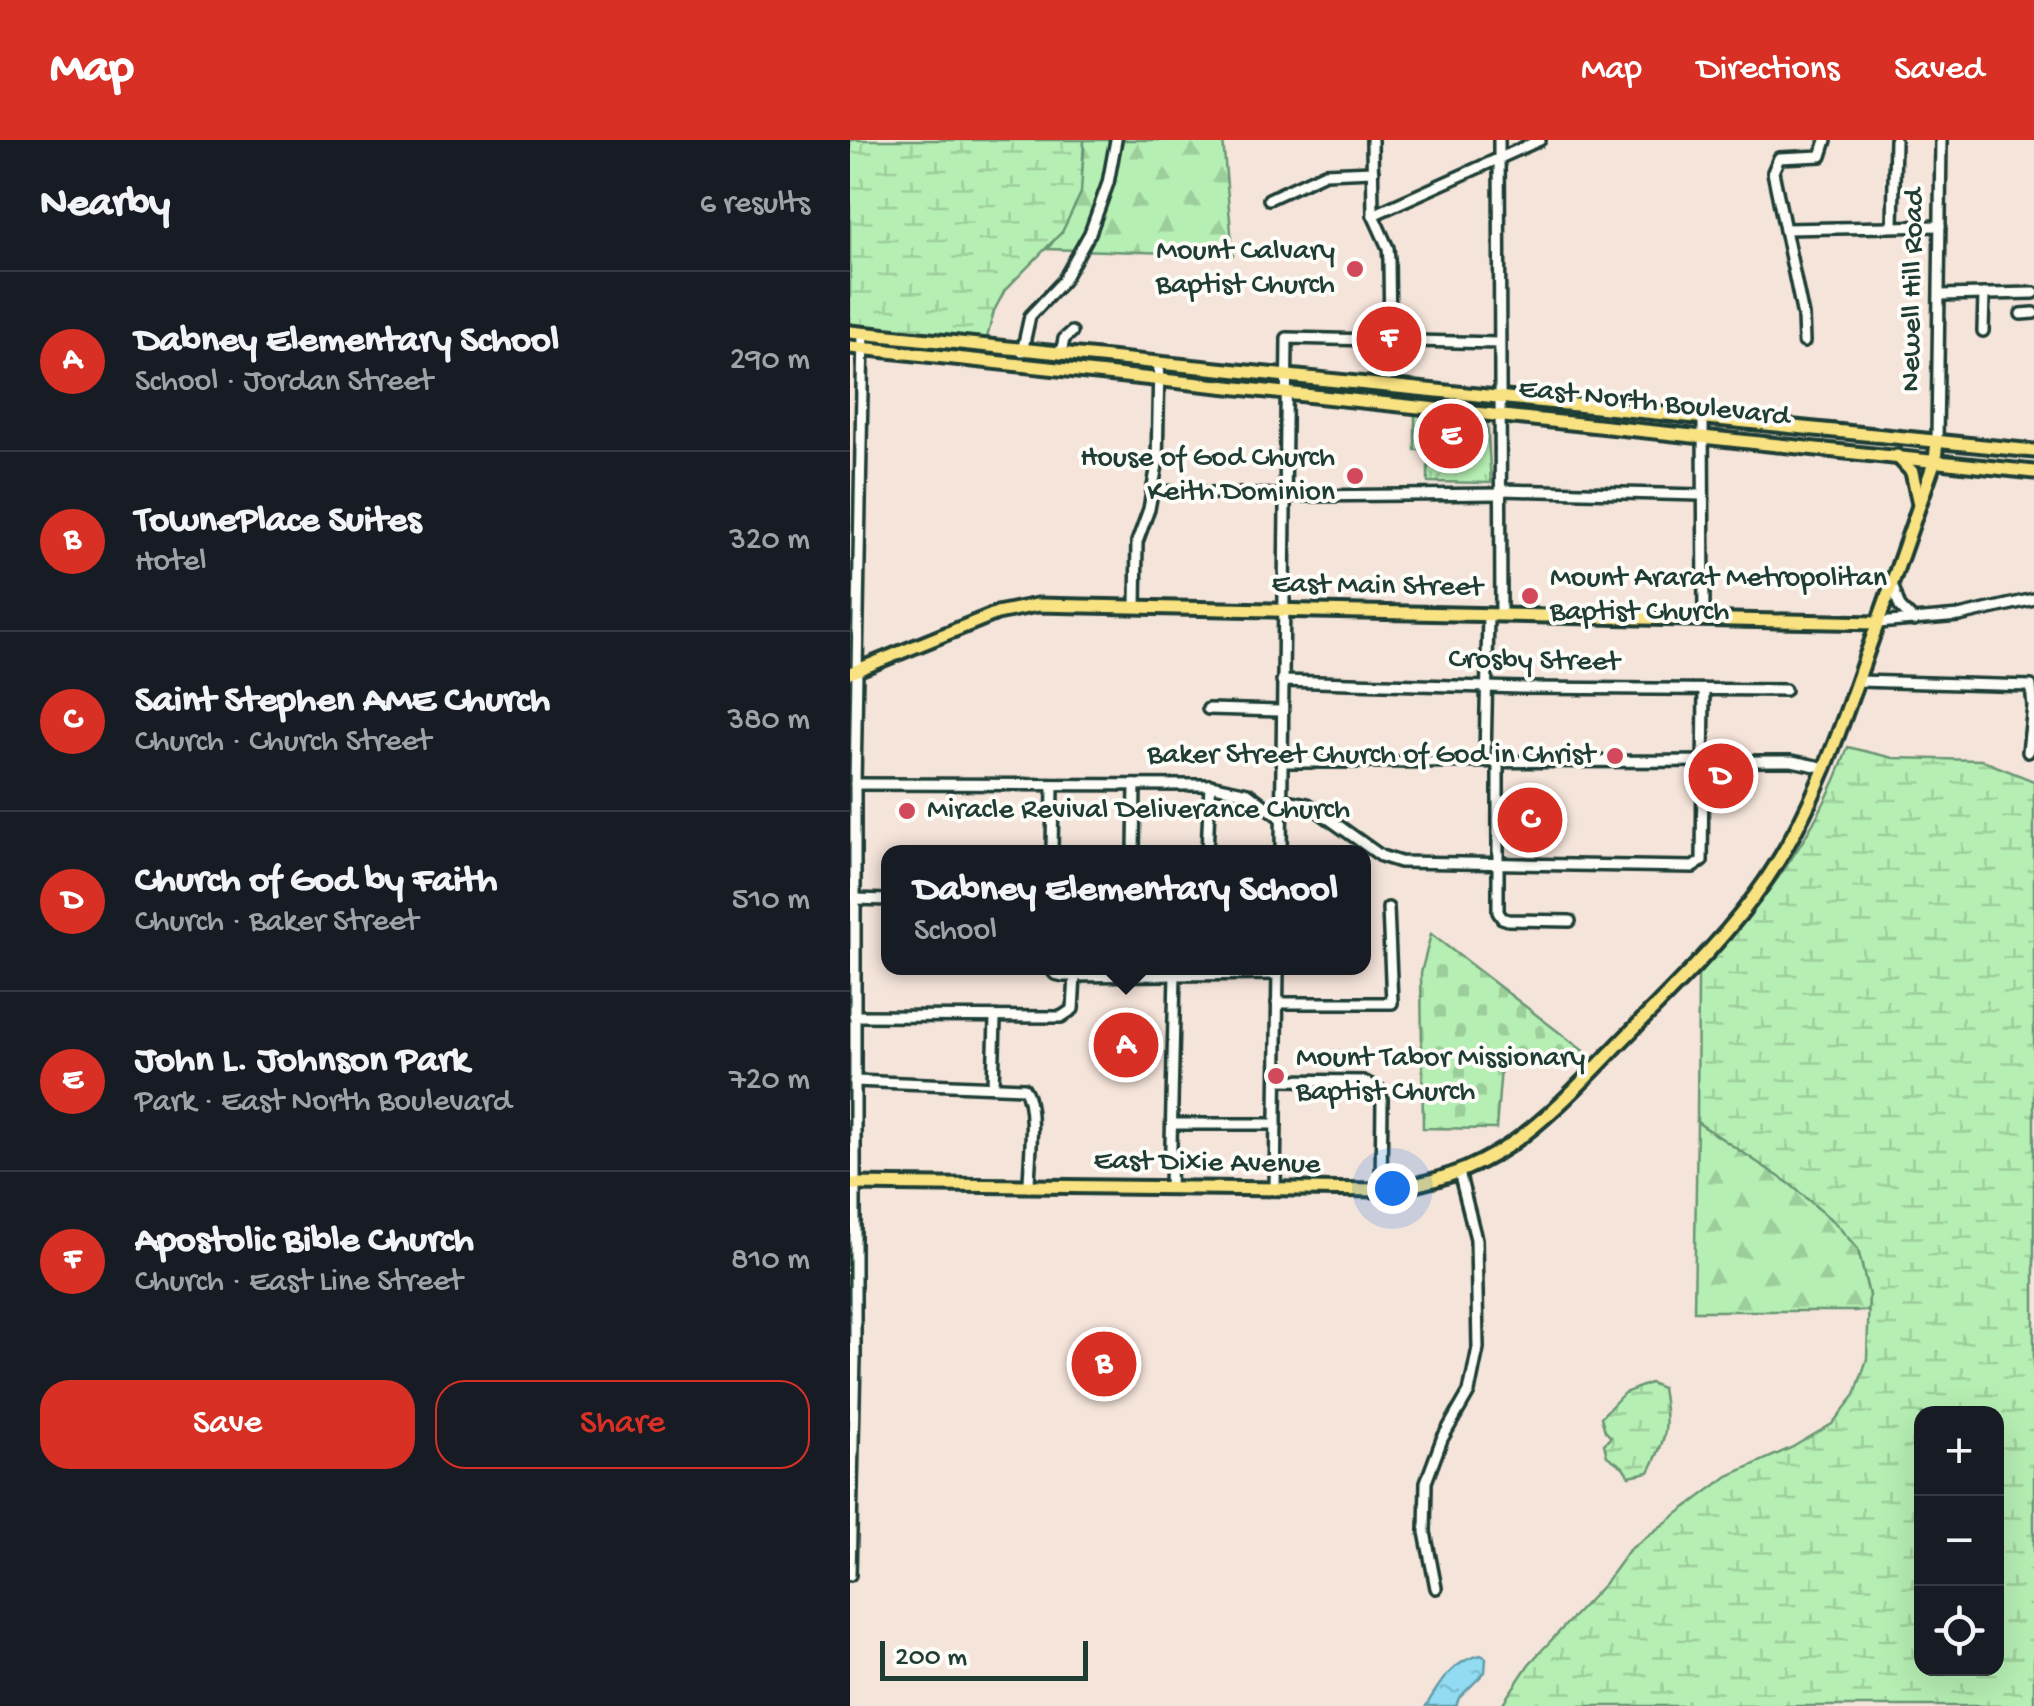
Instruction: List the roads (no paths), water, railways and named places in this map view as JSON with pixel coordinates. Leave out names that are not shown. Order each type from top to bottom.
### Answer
[{"type":"main road","name":"East North Boulevard","points":[[857,332],[1284,376],[1702,434],[2034,472]]},
{"type":"main road","name":"East North Boulevard","points":[[856,348],[1284,392],[1702,418],[2034,451]]},
{"type":"main road","name":"East Dixie Avenue","points":[[852,1184],[1381,1190],[1459,1172],[1502,1151],[1541,1123],[1705,955],[1740,916],[1774,868],[1826,768],[1920,506],[1935,460],[1936,441]]},
{"type":"main road","points":[[1897,456],[1912,472],[1920,506]]},
{"type":"main road","name":"East Main Street","points":[[854,672],[1017,608],[1136,607],[1878,623]]},
{"type":"street","points":[[1020,364],[1030,316],[1063,280],[1090,232],[1108,183],[1116,140]]},
{"type":"street","points":[[1372,140],[1373,215],[1388,248],[1390,338]]},
{"type":"street","points":[[1485,759],[1501,492],[1496,159],[1499,140]]},
{"type":"street","points":[[1373,215],[1540,140]]},
{"type":"street","points":[[1804,342],[1803,316],[1773,172],[1774,163],[1787,155],[1821,156],[1826,140]]},
{"type":"street","points":[[1893,225],[1895,140]]},
{"type":"street","name":"Newell Hill Road","points":[[1936,441],[1941,140]]},
{"type":"street","points":[[1269,198],[1326,173],[1372,171]]},
{"type":"street","points":[[1785,229],[1940,226]]},
{"type":"street","points":[[1940,295],[2034,293]]},
{"type":"street","points":[[1983,331],[1984,294]]},
{"type":"street","points":[[2021,314],[2034,313]]},
{"type":"street","points":[[850,1575],[857,332]]},
{"type":"street","points":[[1060,353],[1064,339],[1072,332]]},
{"type":"street","points":[[1280,845],[1287,338],[1499,343]]},
{"type":"street","points":[[1136,607],[1137,542],[1153,491],[1158,444],[1158,363]]},
{"type":"street","points":[[1702,418],[1704,619]]},
{"type":"street","points":[[1153,491],[1284,495],[1701,495]]},
{"type":"street","points":[[1892,584],[1900,606],[1914,621]]},
{"type":"street","name":"East Main Street","points":[[1878,623],[1959,616],[2034,599]]},
{"type":"street","name":"Crosby Street","points":[[1282,680],[1785,690]]},
{"type":"street","points":[[1858,681],[2031,686],[2034,706],[2028,752]]},
{"type":"street","points":[[1371,849],[1400,862],[1694,867],[1699,864],[1704,690]]},
{"type":"street","points":[[1208,709],[1282,711]]},
{"type":"street","points":[[1498,759],[1498,912],[1502,918],[1570,921]]},
{"type":"street","points":[[1281,762],[1792,761],[1826,768]]},
{"type":"street","points":[[855,784],[1210,786],[1248,793],[1281,818]]},
{"type":"street","points":[[1134,845],[1135,785]]},
{"type":"street","points":[[1052,845],[1053,786]]},
{"type":"street","points":[[1207,845],[1210,786]]},
{"type":"street","points":[[1281,799],[1308,804],[1365,845]]},
{"type":"street","points":[[853,906],[881,901]]},
{"type":"street","points":[[1278,1003],[1392,1004],[1388,908]]},
{"type":"street","points":[[1066,975],[1086,975]]},
{"type":"street","points":[[1170,1188],[1175,975]]},
{"type":"street","points":[[1275,1190],[1278,975]]},
{"type":"street","points":[[854,1016],[1068,1016],[1073,1010],[1075,976]]},
{"type":"street","points":[[992,1086],[996,1019]]},
{"type":"street","points":[[1277,1080],[1363,1081],[1379,1089],[1381,1190]]},
{"type":"street","points":[[854,1081],[1024,1088],[1028,1092],[1029,1186]]},
{"type":"street","points":[[1172,1124],[1276,1124]]},
{"type":"street","points":[[1436,1588],[1425,1532],[1426,1482],[1442,1438],[1469,1392],[1478,1348],[1476,1239],[1459,1172]]},
{"type":"water","points":[[1481,1655],[1486,1658],[1485,1672],[1456,1706],[1426,1706],[1455,1668]]},
{"type":"place","name":"Mount Calvary Baptist Church","points":[[1355,269]]},
{"type":"place","name":"Apostolic Bible Church","points":[[1389,339]]},
{"type":"place","name":"John L. Johnson Park","points":[[1451,436]]},
{"type":"place","name":"House of God Church Keith Dominion","points":[[1355,476]]},
{"type":"place","name":"Mount Ararat Metropolitan Baptist Church","points":[[1530,596]]},
{"type":"place","name":"Baker Street Church of God in Christ","points":[[1615,756]]},
{"type":"place","name":"Church of God by Faith","points":[[1721,776]]},
{"type":"place","name":"Miracle Revival Deliverance Church","points":[[907,811]]},
{"type":"place","name":"Saint Stephen AME Church","points":[[1530,820]]},
{"type":"place","name":"Dabney Elementary School","points":[[1126,1045]]},
{"type":"place","name":"Mount Tabor Missionary Baptist Church","points":[[1276,1076]]},
{"type":"place","name":"TownePlace Suites","points":[[1104,1364]]}]
